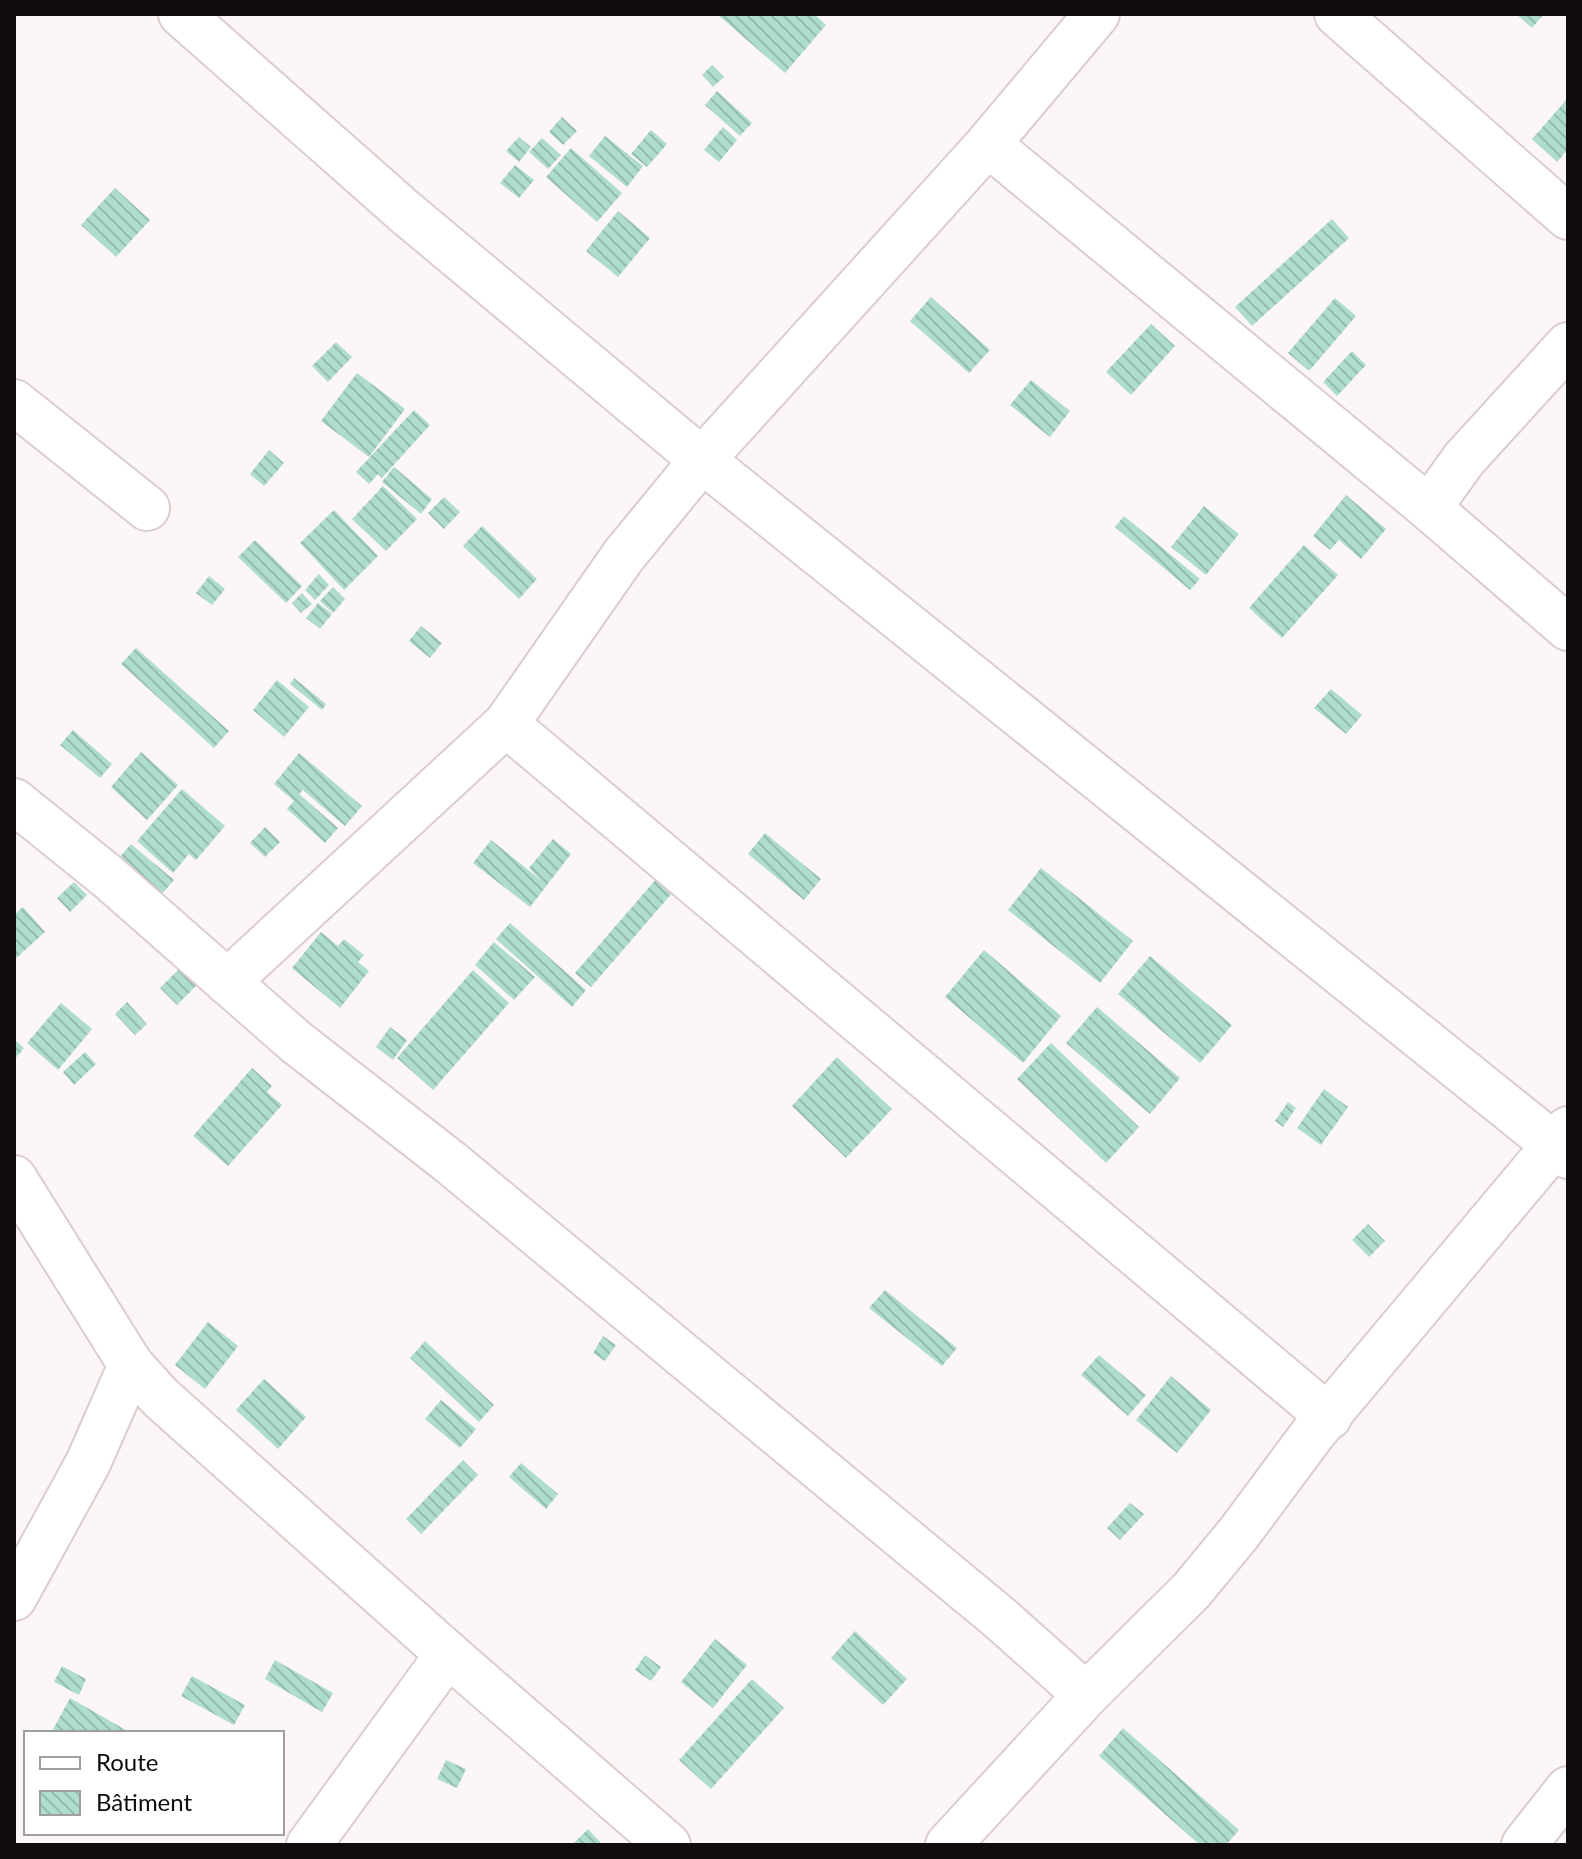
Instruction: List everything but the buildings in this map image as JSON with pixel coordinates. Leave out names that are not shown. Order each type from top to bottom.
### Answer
[{"type":"street","points":[[181,14],[405,212],[702,460],[1564,1144],[1329,1417],[1191,1591],[1086,1695],[948,1845]]},
{"type":"street","points":[[227,982],[506,724],[617,565],[702,460],[988,144],[1097,14]]},
{"type":"street","points":[[1337,14],[1568,217]]},
{"type":"street","points":[[988,144],[1429,508],[1568,628]]},
{"type":"street","points":[[1429,508],[1464,459],[1568,345]]},
{"type":"street","points":[[14,402],[147,508]]},
{"type":"street","points":[[506,724],[1329,1417]]},
{"type":"street","points":[[14,801],[107,876],[296,1042],[450,1162],[1001,1619],[1086,1695]]},
{"type":"street","points":[[14,1178],[131,1365],[185,1422],[668,1845]]},
{"type":"street","points":[[14,1598],[88,1463],[131,1365]]},
{"type":"street","points":[[309,1845],[448,1654]]},
{"type":"street","points":[[1524,1845],[1568,1789]]}]
